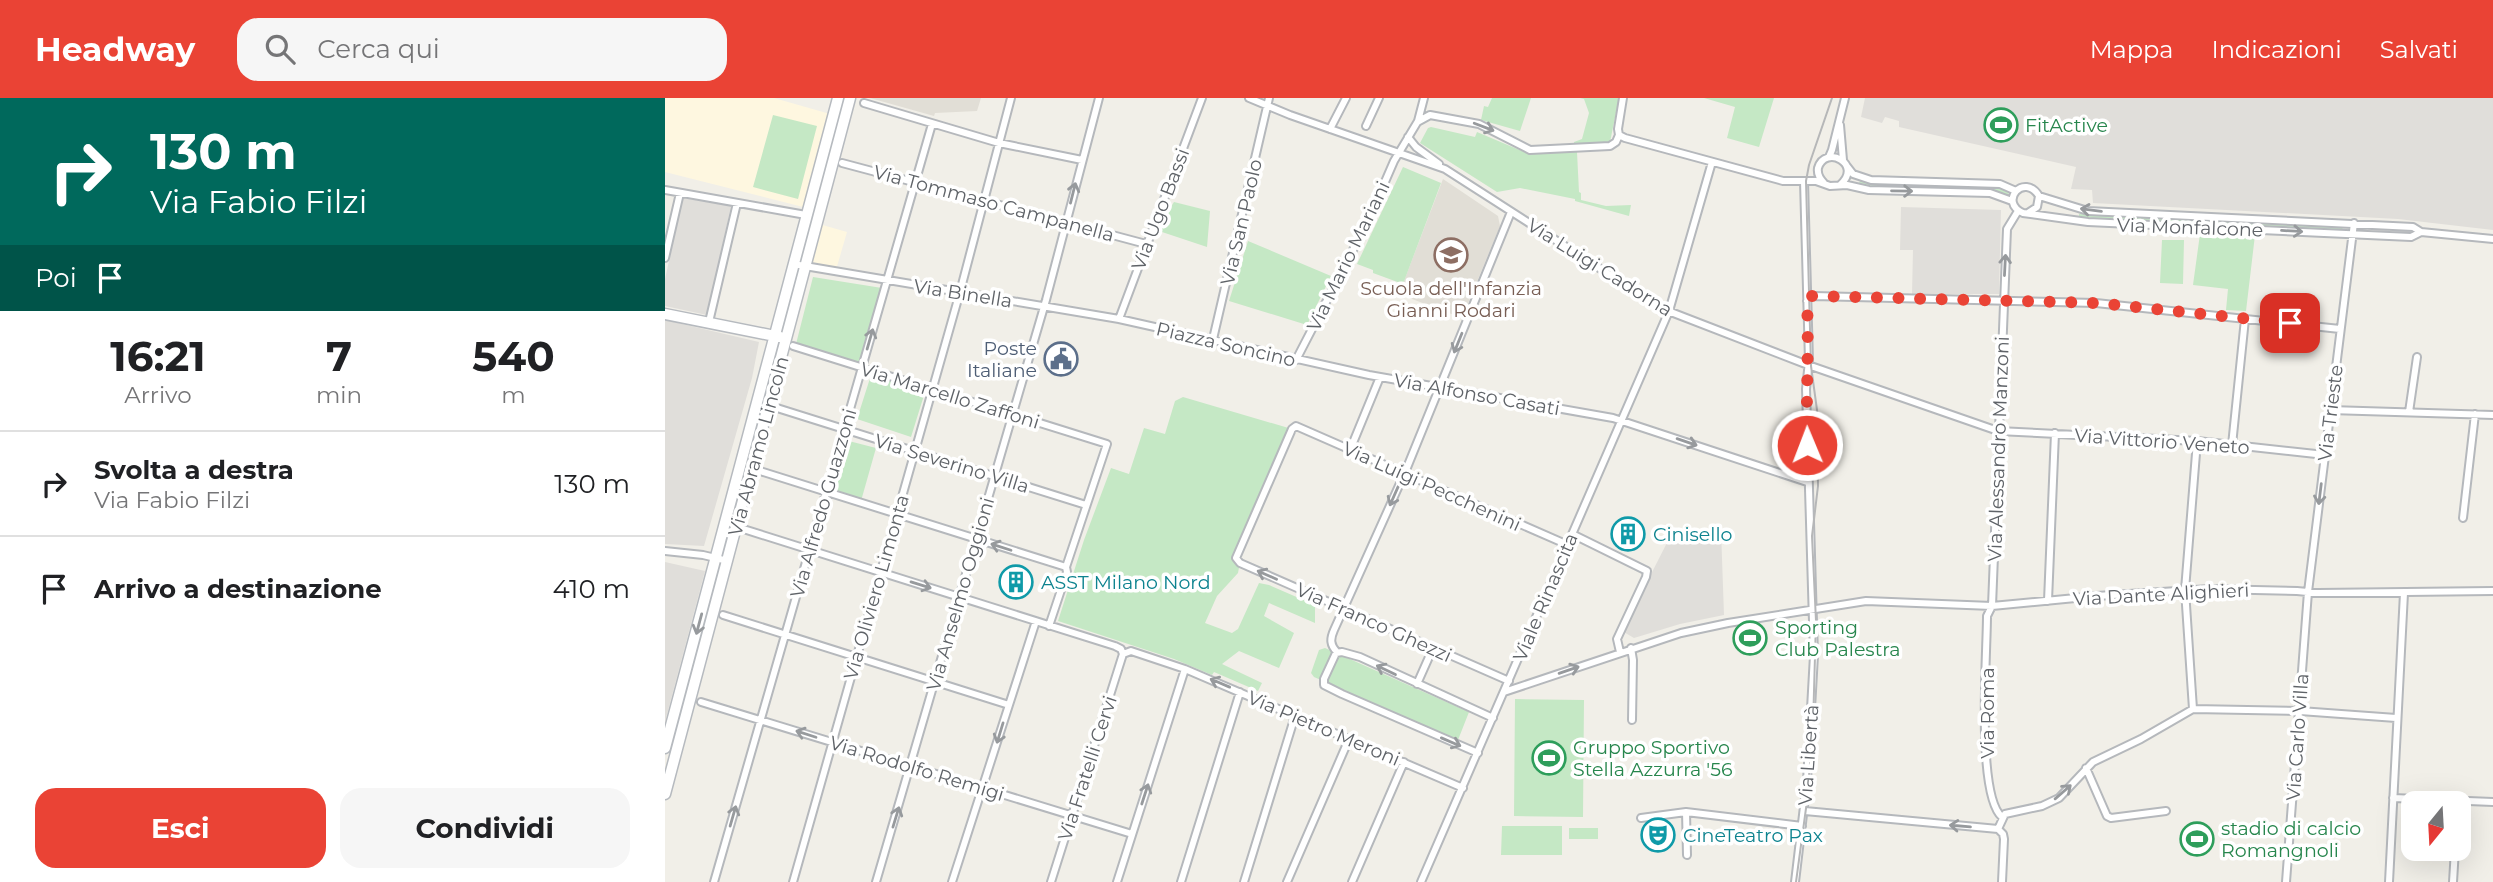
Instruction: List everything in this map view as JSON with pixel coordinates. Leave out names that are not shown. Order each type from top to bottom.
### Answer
[{"type":"main road","name":"Via Abramo Lincoln","points":[[665,794],[722,560],[736,479],[838,98]]},
{"type":"main road","name":"Via Abramo Lincoln","points":[[665,748],[722,560],[737,527],[790,342],[806,266],[850,98]]},
{"type":"main road","points":[[665,314],[774,335],[790,342]]},
{"type":"main road","points":[[736,479],[738,488],[732,515],[737,527]]},
{"type":"street","name":"Via Oliviero Limonta","points":[[793,882],[960,292],[1011,98]]},
{"type":"street","name":"Via Anselmo Oggioni","points":[[876,882],[1044,307],[1099,98]]},
{"type":"street","name":"Via Ugo Bassi","points":[[1119,319],[1202,98]]},
{"type":"street","name":"Via Luigi Cadorna","points":[[1249,98],[1269,102],[1330,129],[1445,169],[1669,312],[1809,366],[1998,431]]},
{"type":"street","points":[[1330,129],[1346,98]]},
{"type":"street","points":[[1366,126],[1379,98]]},
{"type":"street","name":"Via Mario Mariani","points":[[1296,360],[1418,121],[1424,98]]},
{"type":"street","points":[[1422,110],[1430,115],[1479,124],[1530,150],[1610,146],[1616,142],[1619,135],[1623,98]]},
{"type":"street","points":[[1825,184],[1819,177],[1818,170],[1832,150],[1845,98]]},
{"type":"street","name":"Via San Paolo","points":[[1213,340],[1269,102]]},
{"type":"street","points":[[864,103],[999,143],[1082,160]]},
{"type":"street","points":[[1835,186],[1845,180],[1848,172],[1841,148],[1840,113]]},
{"type":"street","points":[[1418,121],[1430,115]]},
{"type":"street","name":"Via Alfredo Guazzoni","points":[[714,882],[932,124]]},
{"type":"street","points":[[1619,135],[1780,180],[1816,181],[1869,190],[1990,193],[2012,201],[2018,211],[2028,213],[2037,207],[2039,196],[2030,187],[2021,187],[2012,201]]},
{"type":"street","points":[[1408,136],[1416,147],[1445,169]]},
{"type":"street","points":[[1827,158],[1837,158],[1846,164],[1852,173],[1871,180],[2000,184],[2016,191]]},
{"type":"street","name":"Viale Rinascita","points":[[1421,882],[1669,312],[1712,162]]},
{"type":"street","name":"Via Tommaso Campanella","points":[[842,163],[1146,244]]},
{"type":"street","points":[[1804,181],[1809,366],[1806,383],[1807,482]]},
{"type":"street","points":[[1170,182],[1179,184]]},
{"type":"street","points":[[665,190],[806,215]]},
{"type":"street","points":[[665,258],[680,192]]},
{"type":"street","name":"Via Monfalcone","points":[[2039,196],[2088,211],[2354,223],[2413,227],[2421,232]]},
{"type":"street","points":[[709,322],[737,203]]},
{"type":"street","name":"Via Alessandro Manzoni","points":[[1992,606],[2007,229],[2018,211]]},
{"type":"street","points":[[1493,718],[1360,657],[1337,652],[1331,639],[1440,389],[1511,212]]},
{"type":"street","name":"Via Monfalcone","points":[[2028,213],[2088,222],[2353,235],[2411,237],[2421,232]]},
{"type":"street","name":"Via Trieste","points":[[2308,592],[2354,223]]},
{"type":"street","points":[[2421,232],[2493,239]]},
{"type":"street","name":"Via Binella","points":[[793,264],[1119,319]]},
{"type":"street","points":[[1807,301],[1810,297],[1817,296],[2097,303],[2340,329]]},
{"type":"street","points":[[2232,445],[2245,318]]},
{"type":"street","name":"Piazza Soncino","points":[[1119,319],[1332,368]]},
{"type":"street","name":"Via Marcello Zaffoni","points":[[790,342],[862,368],[1107,444],[1086,505]]},
{"type":"street","points":[[2409,412],[2417,357]]},
{"type":"street","name":"Via Alfonso Casati","points":[[1332,368],[1622,420],[1807,482]]},
{"type":"street","points":[[1350,450],[1380,377]]},
{"type":"street","name":"Via Severino Villa","points":[[777,408],[1086,505]]},
{"type":"street","points":[[2330,410],[2493,415]]},
{"type":"street","points":[[2463,518],[2475,414]]},
{"type":"street","name":"Via Luigi Pecchenini","points":[[1240,563],[1236,558],[1292,429],[1296,426],[1568,545]]},
{"type":"street","name":"Via Vittorio Veneto","points":[[1998,431],[2197,441],[2325,455]]},
{"type":"street","points":[[2048,601],[2056,433]]},
{"type":"street","points":[[2193,709],[2185,590],[2197,441]]},
{"type":"street","points":[[760,471],[1066,567]]},
{"type":"street","name":"Via Libertà","points":[[1795,882],[1805,811],[1815,628],[1807,482]]},
{"type":"street","points":[[1049,626],[1086,505]]},
{"type":"street","name":"Via Pietro Meroni","points":[[737,527],[1115,646],[1121,649],[1123,654],[1131,651],[1185,669],[1463,788]]},
{"type":"street","points":[[1573,534],[1647,571],[1617,639],[1620,652]]},
{"type":"street","points":[[665,551],[722,560]]},
{"type":"street","name":"Via Franco Ghezzi","points":[[1240,563],[1509,681]]},
{"type":"street","name":"Via Dante Alighieri","points":[[1504,692],[1631,648],[1721,624],[1871,601],[1992,606],[2185,590],[2404,593],[2493,591]]},
{"type":"street","name":"Via Carlo Villa","points":[[2286,882],[2308,592]]},
{"type":"street","points":[[2389,882],[2404,593]]},
{"type":"street","name":"Via Roma","points":[[1992,606],[1987,616],[1984,702],[1986,763],[1995,809],[2002,817]]},
{"type":"street","points":[[723,615],[1009,705]]},
{"type":"street","points":[[952,882],[1036,621]]},
{"type":"street","points":[[1417,684],[1433,648]]},
{"type":"street","points":[[1631,648],[1632,720]]},
{"type":"street","points":[[1337,652],[1324,679],[1324,685],[1478,753]]},
{"type":"street","name":"Via Fratelli Cervi","points":[[1051,882],[1123,654]]},
{"type":"street","points":[[1117,882],[1185,669]]},
{"type":"street","points":[[1181,882],[1240,692]]},
{"type":"street","name":"Via Rodolfo Remigi","points":[[701,702],[1132,834]]},
{"type":"street","points":[[1998,830],[2002,817],[2009,812],[2042,806],[2059,798],[2087,768],[2101,758],[2193,709],[2300,711],[2396,718]]},
{"type":"street","points":[[1244,882],[1295,716]]},
{"type":"street","points":[[1287,882],[1349,739]]},
{"type":"street","points":[[1352,882],[1404,762]]},
{"type":"street","points":[[2087,768],[2106,816],[2111,818],[2166,811]]},
{"type":"street","points":[[2393,798],[2401,798]]},
{"type":"street","points":[[2471,802],[2493,802]]},
{"type":"street","points":[[1805,811],[1998,830],[2004,839],[2002,882]]},
{"type":"street","points":[[1641,818],[1686,812],[1802,826]]},
{"type":"street","points":[[1686,812],[1687,855]]},
{"type":"street","points":[[2453,882],[2454,861]]},
{"type":"shaded area","points":[[665,98],[774,98],[830,114],[807,208],[665,172]]},
{"type":"shaded area","points":[[870,98],[981,98],[977,111],[935,113],[934,116]]},
{"type":"shaded area","points":[[1865,98],[2493,98],[2493,230],[2398,219],[2093,203],[2092,190],[2071,189],[2076,167],[1899,127],[1899,121],[1885,117],[1882,123],[1861,117]]},
{"type":"shaded area","name":"Scuola dell'Infanzia Gianni Rodari","points":[[1443,179],[1498,216],[1500,226],[1462,318],[1399,294]]},
{"type":"shaded area","points":[[683,198],[731,206],[707,315],[665,306],[665,279]]},
{"type":"shaded area","points":[[1901,207],[2001,210],[1999,294],[1912,294],[1913,250],[1900,250]]},
{"type":"shaded area","points":[[819,224],[847,232],[836,270],[808,265]]},
{"type":"shaded area","points":[[665,320],[759,342],[752,378],[704,546],[665,544]]},
{"type":"shaded area","points":[[1721,530],[1724,615],[1680,624],[1634,638],[1622,631],[1673,531]]},
{"type":"shaded area","points":[[665,562],[705,571],[665,722]]},
{"type":"green space","points":[[1492,98],[1531,98],[1520,131],[1481,120],[1484,106],[1488,107]]},
{"type":"green space","points":[[1580,98],[1619,98],[1610,142],[1574,145],[1574,142],[1582,139],[1589,113],[1584,99]]},
{"type":"green space","points":[[1704,98],[1774,98],[1759,147],[1727,138],[1735,107]]},
{"type":"green space","points":[[773,115],[817,126],[798,199],[753,187]]},
{"type":"green space","points":[[1431,127],[1475,137],[1477,132],[1529,154],[1577,152],[1581,200],[1606,206],[1631,205],[1629,216],[1575,199],[1520,188],[1497,192],[1420,143]]},
{"type":"green space","points":[[1403,167],[1441,183],[1403,284],[1357,264]]},
{"type":"green space","points":[[1860,181],[1875,185],[2002,188],[2009,192],[2008,195],[1996,191],[1877,187],[1859,183]]},
{"type":"green space","points":[[1174,202],[1210,211],[1207,247],[1156,230]]},
{"type":"green space","points":[[2079,214],[2343,227],[2342,230],[2079,217]]},
{"type":"green space","points":[[2200,234],[2255,235],[2246,311],[2226,310],[2228,289],[2193,285]]},
{"type":"green space","points":[[2162,240],[2184,240],[2183,284],[2160,283]]},
{"type":"green space","points":[[1248,241],[1331,276],[1307,325],[1229,301]]},
{"type":"green space","points":[[813,277],[882,288],[861,364],[796,344]]},
{"type":"green space","points":[[871,375],[925,392],[911,437],[857,419]]},
{"type":"green space","points":[[1183,397],[1292,429],[1241,557],[1238,573],[1217,596],[1205,623],[1232,633],[1238,629],[1259,583],[1315,605],[1315,623],[1269,603],[1264,616],[1294,633],[1279,668],[1239,651],[1222,664],[1262,683],[1258,691],[1214,672],[1212,675],[1174,659],[1058,621],[1111,468],[1129,474],[1144,428],[1165,434],[1175,401]]},
{"type":"green space","points":[[845,440],[876,448],[861,501],[830,492]]},
{"type":"green space","points":[[1325,648],[1469,712],[1458,740],[1314,677],[1311,673],[1319,650]]},
{"type":"green space","name":"Gruppo Sportivo Stella Azzurra '56","points":[[1515,699],[1584,700],[1583,817],[1514,816]]},
{"type":"green space","points":[[1502,826],[1562,826],[1562,855],[1501,855]]},
{"type":"green space","points":[[1569,828],[1598,828],[1598,839],[1569,839]]},
{"type":"tram line","points":[[1796,882],[1807,801],[1813,726],[1816,621],[1812,536],[1818,486],[1817,410],[1811,366],[1806,181],[1832,98]]},
{"type":"place","name":"FitActive","points":[[2001,125]]},
{"type":"place","name":"Scuola dell'Infanzia Gianni Rodari","points":[[1451,255]]},
{"type":"place","name":"Poste Italiane","points":[[1061,359]]},
{"type":"place","name":"Cinisello","points":[[1628,534]]},
{"type":"place","name":"ASST Milano Nord","points":[[1016,582]]},
{"type":"place","name":"Sporting Club Palestra","points":[[1750,638]]},
{"type":"place","name":"Gruppo Sportivo Stella Azzurra '56","points":[[1549,758]]},
{"type":"place","name":"CineTeatro Pax","points":[[1658,835]]},
{"type":"place","name":"stadio di calcio Romangnoli","points":[[2197,839]]},
{"type":"route","points":[[1807,445],[1807,301],[1812,296],[2097,303],[2290,323]]}]
